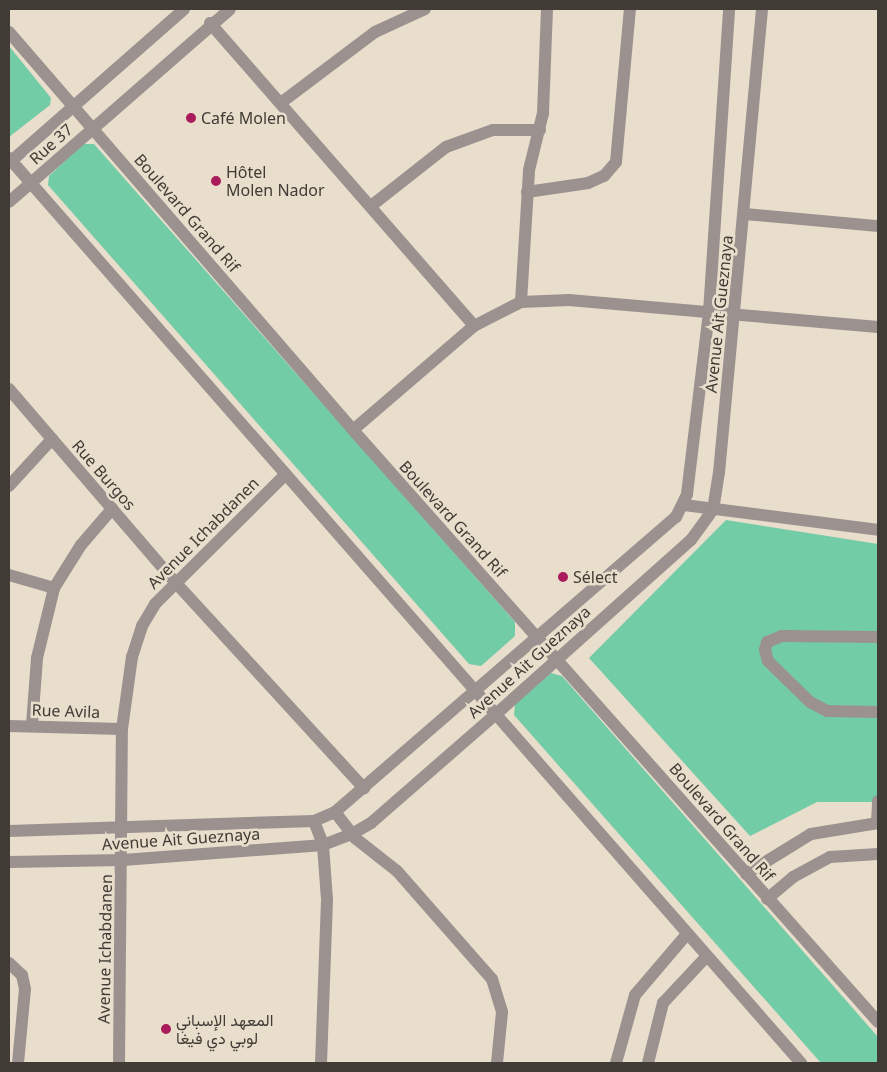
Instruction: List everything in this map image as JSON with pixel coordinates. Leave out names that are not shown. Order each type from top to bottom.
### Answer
[{"type":"street","name":"Rue 37","points":[[10,160],[184,9]]},
{"type":"street","name":"Rue 37","points":[[9,202],[210,23],[230,9]]},
{"type":"street","points":[[282,102],[352,47],[425,9]]},
{"type":"street","points":[[521,302],[527,192],[531,154],[540,130],[548,9]]},
{"type":"street","points":[[527,192],[588,183],[604,176],[616,162],[630,9]]},
{"type":"street","name":"Avenue Ait Gueznaya","points":[[9,832],[314,821],[335,812],[676,517],[684,505],[709,312],[730,9]]},
{"type":"street","name":"Avenue Ait Gueznaya","points":[[9,862],[123,860],[323,846],[352,834],[371,822],[495,715],[691,540],[713,510],[736,316],[762,9]]},
{"type":"street","points":[[210,23],[282,102],[474,326]]},
{"type":"street","name":"Boulevard Grand Rif","points":[[9,32],[353,430],[878,1022]]},
{"type":"street","points":[[371,206],[446,147],[493,130],[540,130]]},
{"type":"street","points":[[10,160],[686,935],[801,1063]]},
{"type":"street","points":[[745,214],[878,226]]},
{"type":"street","points":[[353,430],[474,326],[521,302],[570,300],[878,327]]},
{"type":"street","name":"Rue Burgos","points":[[9,389],[175,582],[364,788]]},
{"type":"street","points":[[9,486],[52,440]]},
{"type":"street","name":"Avenue Ichabdanen","points":[[118,1063],[123,860],[122,729],[126,687],[142,626],[175,582],[286,475]]},
{"type":"street","points":[[684,505],[878,530]]},
{"type":"street","points":[[32,726],[37,658],[54,588],[81,545],[112,508]]},
{"type":"street","points":[[9,575],[54,588]]},
{"type":"street","points":[[878,637],[782,636],[767,642],[765,650],[775,668],[810,702],[827,711],[878,712]]},
{"type":"street","name":"Rue Avila","points":[[9,726],[122,729]]},
{"type":"street","points":[[746,874],[811,834],[878,823],[878,801]]},
{"type":"street","points":[[335,812],[352,834],[397,871],[492,979],[502,1012],[498,1063]]},
{"type":"street","points":[[314,821],[323,846],[327,900],[321,1063]]},
{"type":"street","points":[[767,899],[793,877],[824,860],[878,854]]},
{"type":"street","points":[[616,1063],[635,995],[686,935]]},
{"type":"street","points":[[648,1063],[663,1003],[706,957]]},
{"type":"street","points":[[9,963],[22,975],[26,990],[18,1063]]},
{"type":"green space","points":[[9,46],[51,98],[50,105],[9,137]]},
{"type":"green space","points":[[83,144],[94,144],[515,622],[515,636],[481,666],[469,664],[48,185],[49,176]]},
{"type":"green space","points":[[726,520],[878,544],[878,802],[817,802],[750,836],[589,658]]},
{"type":"green space","points":[[551,673],[562,676],[878,1037],[878,1063],[821,1063],[514,715],[515,704]]},
{"type":"place","name":"Café Molen","points":[[191,118]]},
{"type":"place","name":"Hôtel Molen Nador","points":[[216,181]]},
{"type":"place","name":"Sélect","points":[[563,577]]},
{"type":"place","name":"المعهد الإسباني لوبي دي فيغا","points":[[166,1029]]}]
